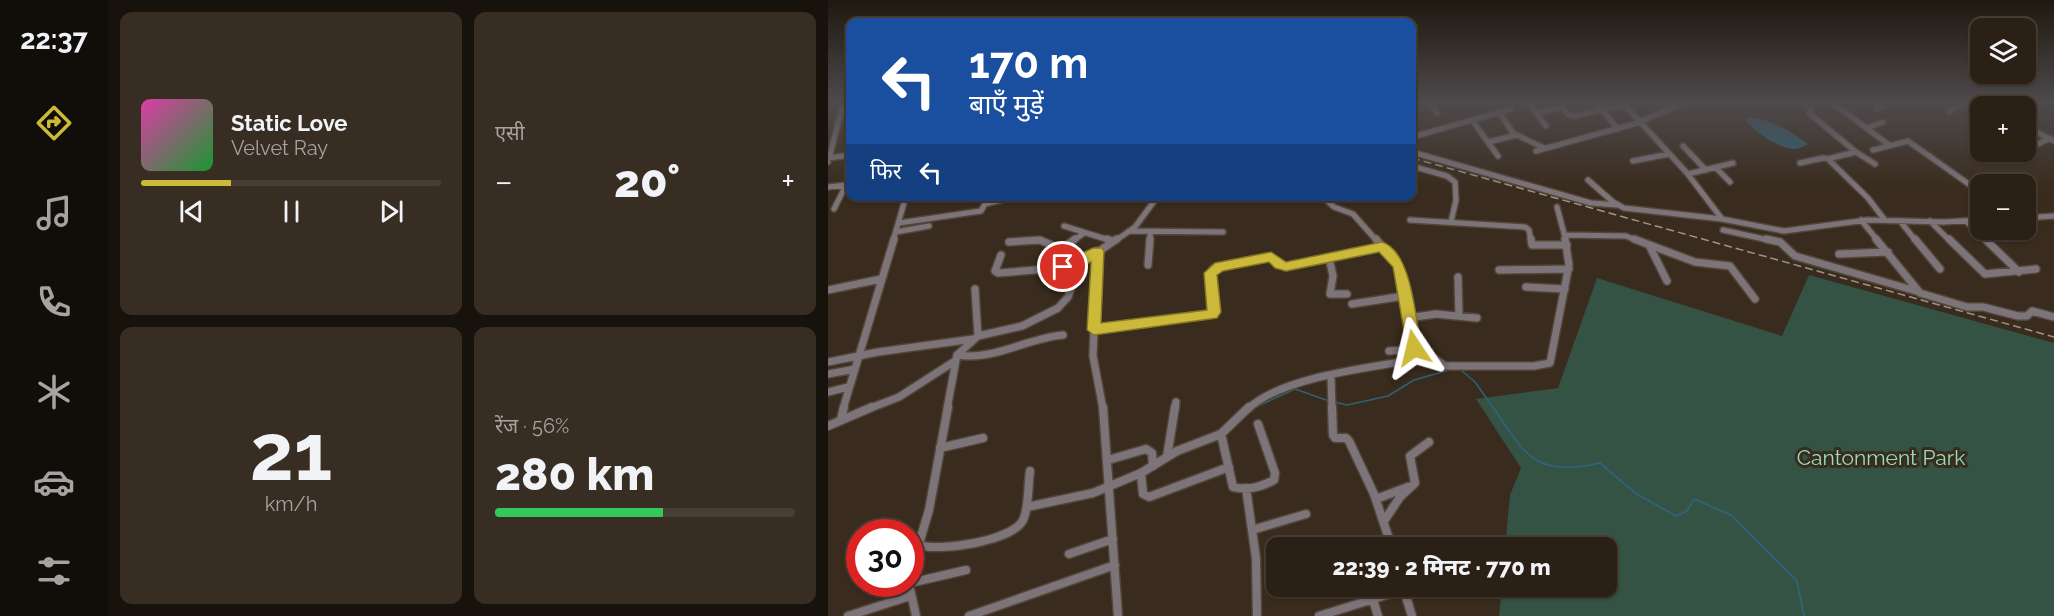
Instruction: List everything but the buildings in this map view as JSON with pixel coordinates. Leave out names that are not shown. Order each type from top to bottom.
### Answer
[{"type":"street","points":[[836,132],[829,159],[846,156]]},
{"type":"street","points":[[1416,136],[1431,132]]},
{"type":"street","points":[[1481,132],[1498,156]]},
{"type":"street","points":[[1514,132],[1544,148]]},
{"type":"street","points":[[1536,151],[1607,132]]},
{"type":"street","points":[[1649,132],[1689,174],[1722,219]]},
{"type":"street","points":[[1831,132],[1875,164]]},
{"type":"street","points":[[1871,132],[1889,145]]},
{"type":"street","points":[[2036,132],[2052,140]]},
{"type":"street","points":[[1488,142],[1516,135]]},
{"type":"street","points":[[2036,145],[2052,140]]},
{"type":"street","points":[[1873,150],[1908,141],[1970,185]]},
{"type":"street","points":[[1683,146],[1706,170]]},
{"type":"street","points":[[1800,163],[1823,158],[1830,159],[1856,152]]},
{"type":"street","points":[[1416,153],[1519,185],[1591,203],[1617,205]]},
{"type":"street","points":[[1633,161],[1669,154]]},
{"type":"street","points":[[1830,159],[1868,198],[1884,219]]},
{"type":"street","points":[[1689,174],[1733,164]]},
{"type":"street","points":[[1416,167],[1447,176],[1455,182],[1456,200],[1451,222]]},
{"type":"street","points":[[1716,168],[1730,182]]},
{"type":"street","points":[[1588,180],[1623,208],[1722,219],[1776,231],[1819,228],[1861,220],[1970,221]]},
{"type":"street","points":[[828,187],[846,185],[834,209]]},
{"type":"street","points":[[842,419],[848,387],[860,355],[905,201]]},
{"type":"street","points":[[899,223],[981,211],[985,204],[997,201]]},
{"type":"street","points":[[1001,255],[995,271],[998,273],[1061,268],[1083,259],[1129,231],[1141,220],[1154,201]]},
{"type":"street","points":[[1327,201],[1334,207],[1353,214],[1399,267],[1414,348]]},
{"type":"street","points":[[1389,351],[1414,348],[1426,351],[1445,366],[1548,365],[1552,357],[1569,270],[1567,245],[1557,207]]},
{"type":"street","points":[[2036,217],[2054,216]]},
{"type":"street","points":[[1410,220],[1526,227],[1529,230],[1532,245],[1567,245]]},
{"type":"street","points":[[1861,220],[1914,284],[1916,291]]},
{"type":"street","points":[[1900,221],[1940,269]]},
{"type":"street","points":[[1930,221],[1985,274],[2036,270]]},
{"type":"street","points":[[1966,221],[2019,272]]},
{"type":"street","points":[[896,232],[929,226]]},
{"type":"street","points":[[1064,226],[1113,242]]},
{"type":"street","points":[[1723,230],[1780,242]]},
{"type":"street","points":[[1129,231],[1223,232]]},
{"type":"street","points":[[1776,231],[1780,242],[1795,256],[1967,307],[1983,307],[2018,316],[2027,316],[2032,311],[2054,317]]},
{"type":"street","points":[[1148,265],[1147,248],[1151,232]]},
{"type":"street","points":[[1061,249],[1084,233]]},
{"type":"street","points":[[1565,235],[1626,237],[1695,262],[1730,266],[1755,299]]},
{"type":"street","points":[[1009,243],[1036,240],[1083,259]]},
{"type":"street","points":[[1648,245],[1667,281]]},
{"type":"street","points":[[1094,330],[1212,314],[1214,312],[1210,273],[1214,268],[1268,257],[1274,258],[1283,267],[1382,247]]},
{"type":"street","points":[[1097,251],[1093,356],[1104,415],[1118,616]]},
{"type":"street","points":[[1839,254],[1888,252]]},
{"type":"street","points":[[1329,258],[1333,276],[1330,294],[1347,294]]},
{"type":"street","points":[[828,362],[975,337],[1022,326],[1058,308],[1068,297],[1077,269],[1083,259]]},
{"type":"street","points":[[1499,270],[1569,270]]},
{"type":"street","points":[[1458,278],[1459,316]]},
{"type":"street","points":[[828,290],[881,279]]},
{"type":"street","points":[[1526,287],[1565,289]]},
{"type":"street","points":[[828,426],[899,397],[956,358],[975,337],[975,289]]},
{"type":"street","points":[[1352,304],[1404,296]]},
{"type":"street","points":[[1408,318],[1436,314],[1477,318]]},
{"type":"street","points":[[956,358],[972,357],[1020,346],[1034,339],[1063,335]]},
{"type":"street","points":[[1027,507],[1066,500],[1110,487],[1142,473],[1167,457],[1221,434],[1262,396],[1290,384],[1432,357]]},
{"type":"street","points":[[924,528],[954,383],[956,358]]},
{"type":"street","points":[[828,374],[855,369]]},
{"type":"street","points":[[1331,375],[1333,436],[1348,439],[1376,499],[1389,537]]},
{"type":"street","points":[[828,392],[848,387]]},
{"type":"street","points":[[1167,457],[1176,402]]},
{"type":"street","points":[[1221,434],[1233,486],[1246,488],[1265,484],[1275,478],[1273,464],[1258,424]]},
{"type":"street","points":[[940,448],[983,438]]},
{"type":"street","points":[[1384,521],[1400,497],[1414,485],[1416,480],[1409,460],[1415,450],[1429,442]]},
{"type":"street","points":[[1108,460],[1146,449],[1152,453],[1153,466]]},
{"type":"street","points":[[1142,473],[1143,494],[1149,497],[1229,467]]},
{"type":"street","points":[[924,548],[1000,536],[1023,521],[1027,507],[1030,471]]},
{"type":"street","points":[[1376,499],[1414,485]]},
{"type":"street","points":[[1246,488],[1252,530],[1257,616]]},
{"type":"street","points":[[1252,530],[1306,514]]},
{"type":"street","points":[[1069,554],[1113,539]]},
{"type":"street","points":[[969,616],[1115,565]]},
{"type":"street","points":[[924,580],[966,570]]},
{"type":"street","points":[[848,616],[907,597]]},
{"type":"street","points":[[910,597],[916,616]]},
{"type":"street","points":[[1319,616],[1380,597]]},
{"type":"street","points":[[1406,597],[1412,616]]},
{"type":"street","points":[[1373,600],[1378,616]]},
{"type":"green space","name":"Cantonment Park","points":[[1809,275],[2054,343],[2054,616],[1499,616],[1501,597],[1617,597],[1617,537],[1506,537],[1510,495],[1521,468],[1476,399],[1558,388],[1597,278],[1782,336]]},
{"type":"water","points":[[1758,132],[1789,132],[1808,144],[1794,149],[1788,148]]},
{"type":"waterway","points":[[1334,402],[1347,405],[1388,396],[1414,380],[1453,369]]},
{"type":"waterway","points":[[1461,370],[1475,382],[1494,409]]},
{"type":"waterway","points":[[1256,407],[1295,389],[1329,401]]},
{"type":"waterway","points":[[1493,407],[1524,450],[1547,465],[1578,467],[1600,463],[1635,493],[1676,516],[1687,511],[1694,499],[1731,515],[1797,581],[1804,616]]},
{"type":"railway","points":[[1416,159],[2054,337]]},
{"type":"route","points":[[1063,267],[1081,258],[1084,260],[1097,251],[1094,330],[1209,316],[1214,312],[1210,273],[1214,268],[1268,257],[1274,258],[1280,265],[1286,267],[1382,247],[1399,267],[1414,348]]}]
